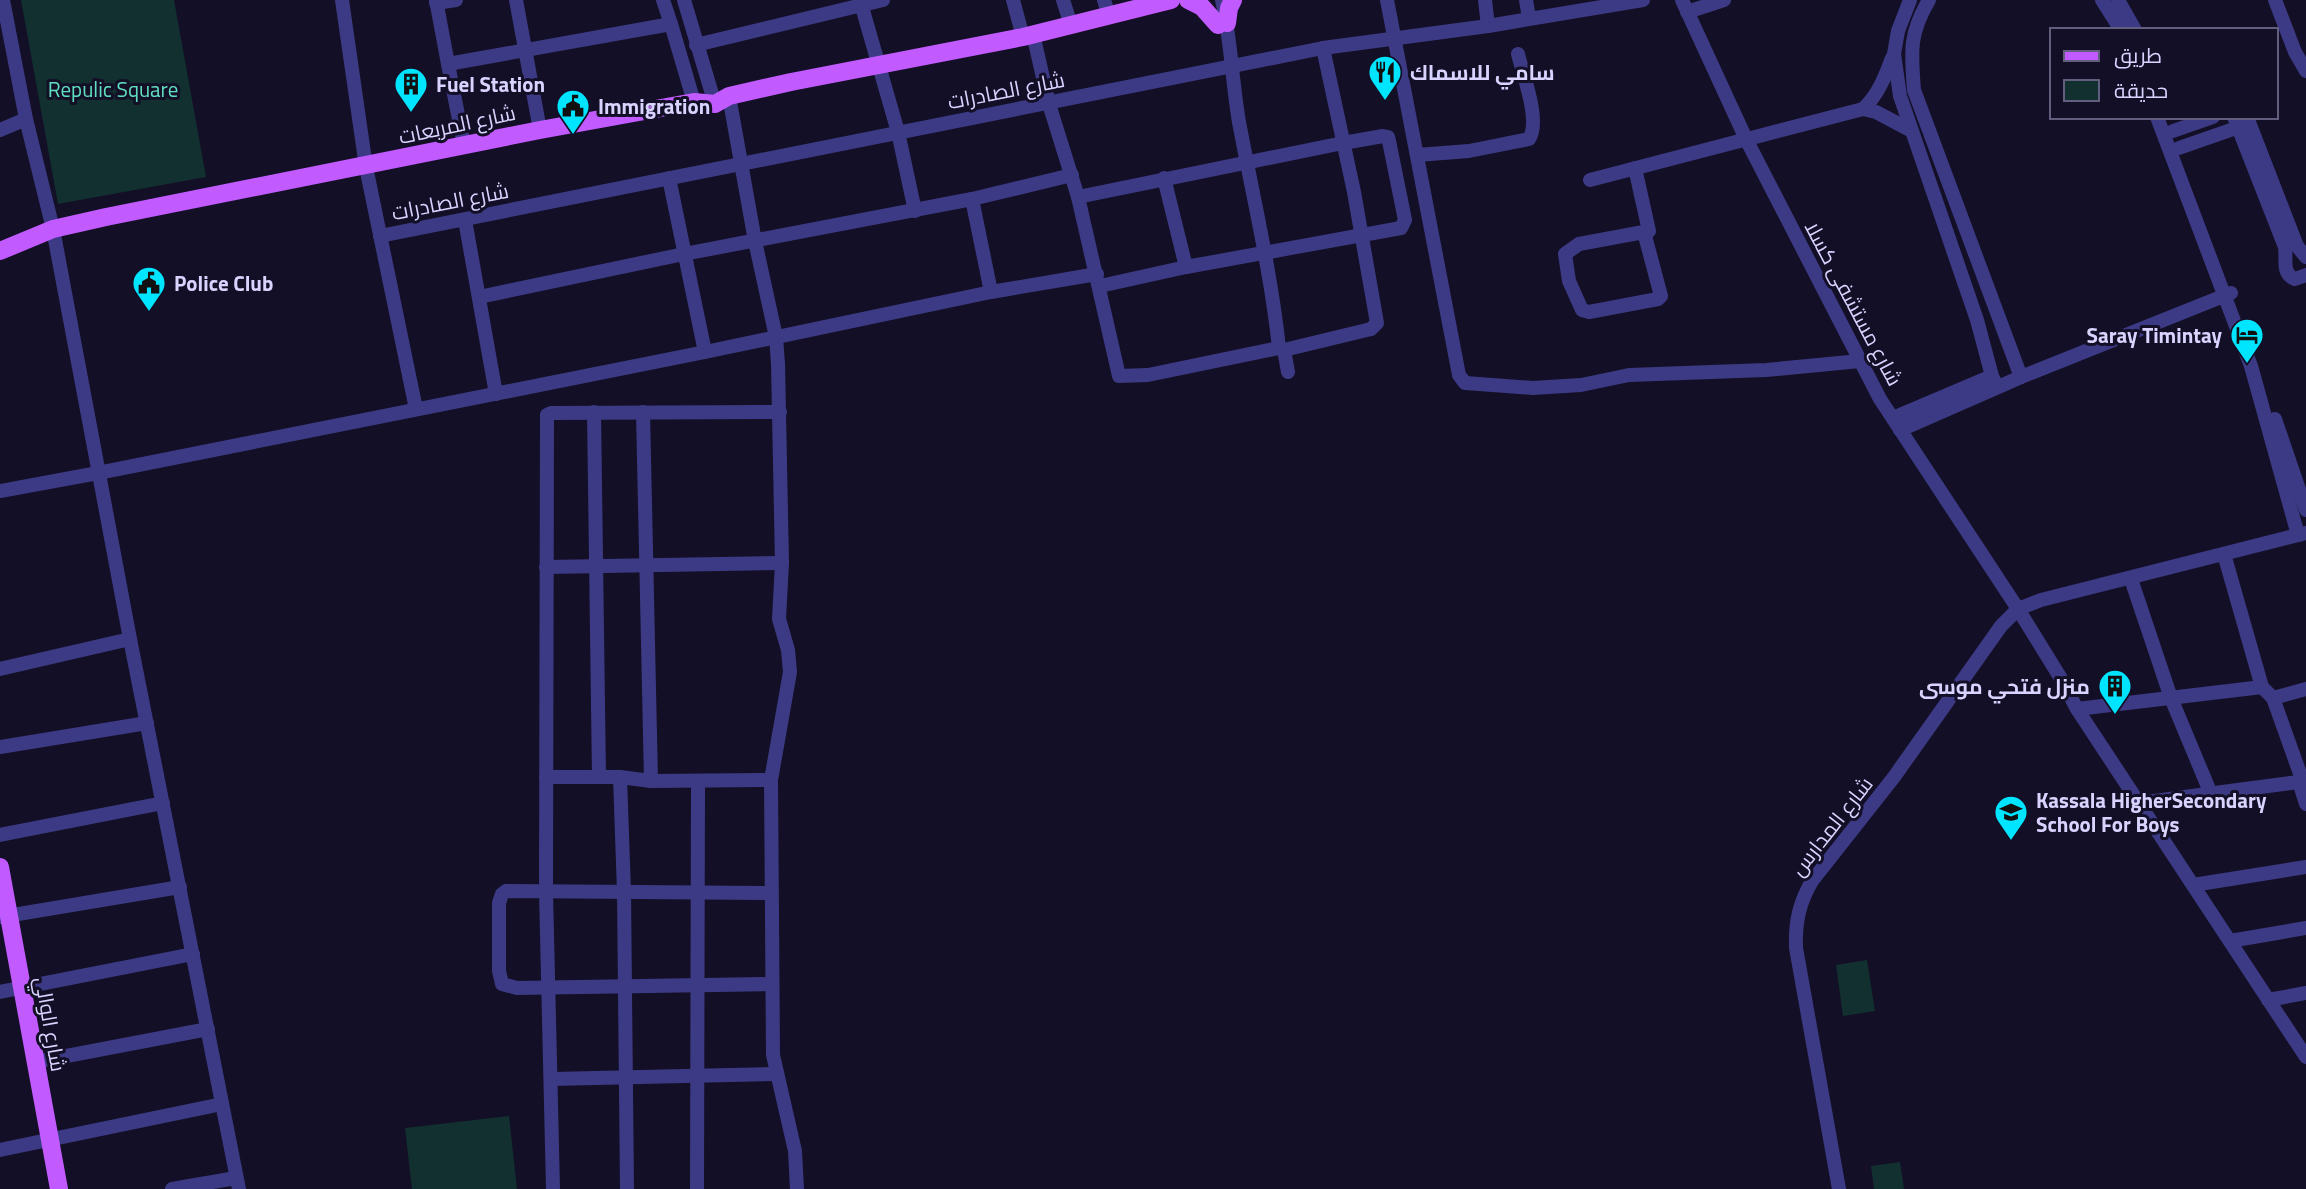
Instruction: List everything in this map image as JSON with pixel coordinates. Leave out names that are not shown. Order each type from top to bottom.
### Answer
[{"type":"main road","name":"شارع المربعات","points":[[0,251],[53,229],[540,130],[694,102],[722,100],[791,82],[1071,25],[1107,8],[1171,0]]},
{"type":"main road","points":[[1188,0],[1202,7],[1223,24],[1233,0]]},
{"type":"main road","name":"شارع الوالي","points":[[0,867],[4,916],[22,988],[59,1189]]},
{"type":"street","points":[[3,0],[26,119],[53,229],[130,639],[238,1183],[172,1189]]},
{"type":"street","points":[[342,0],[366,167],[416,409]]},
{"type":"street","points":[[456,0],[436,2],[464,145]]},
{"type":"street","points":[[516,0],[540,130]]},
{"type":"street","points":[[663,0],[694,102]]},
{"type":"street","points":[[684,0],[696,45],[722,100],[741,164],[776,337],[782,563],[779,619],[788,650],[790,672],[771,780],[773,1055],[795,1151],[797,1189]]},
{"type":"street","points":[[696,45],[861,2],[883,0]]},
{"type":"street","points":[[1013,0],[1028,35],[1072,175],[1099,280],[1119,376],[1148,375],[1281,349],[1371,329],[1377,323],[1362,235],[1323,48]]},
{"type":"street","points":[[1063,0],[1071,25]]},
{"type":"street","points":[[1211,0],[1223,24]]},
{"type":"street","points":[[1222,0],[1223,24],[1247,162],[1274,297],[1281,349],[1289,372]]},
{"type":"street","points":[[1387,0],[1459,375],[1465,383],[1533,387],[1581,384],[1629,375],[1766,370],[1860,361]]},
{"type":"street","points":[[1485,0],[1488,26]]},
{"type":"street","points":[[1526,0],[1529,18]]},
{"type":"street","name":"شارع الصادرات","points":[[380,236],[1323,48],[1488,26],[1580,5],[1643,0]]},
{"type":"street","points":[[1687,4],[1724,0]]},
{"type":"street","points":[[1590,180],[1863,109],[1871,102],[1882,83],[1894,54],[1898,31],[1910,0]]},
{"type":"street","points":[[1929,0],[1919,17],[1911,49],[1914,90],[2021,377]]},
{"type":"street","points":[[2102,0],[2120,28]]},
{"type":"street","points":[[2118,0],[2134,28]]},
{"type":"street","points":[[2275,0],[2300,50],[2306,71]]},
{"type":"street","points":[[861,2],[877,66],[898,132],[915,211]]},
{"type":"street","name":"شارع مستشفى كسلا","points":[[1687,4],[1746,139],[1860,361],[1897,424],[2018,609],[2077,709],[2306,1057]]},
{"type":"street","points":[[448,64],[671,24]]},
{"type":"street","points":[[1417,155],[1469,151],[1529,139],[1534,131],[1533,113],[1518,54]]},
{"type":"street","points":[[1894,54],[1898,87],[1910,130],[1977,320],[1994,382]]},
{"type":"street","points":[[1863,109],[1876,112],[1910,130]]},
{"type":"street","points":[[0,130],[26,119]]},
{"type":"street","points":[[2158,119],[2187,182],[2306,510]]},
{"type":"street","points":[[2187,182],[2170,124],[2201,119]]},
{"type":"street","points":[[2179,148],[2242,121]]},
{"type":"street","points":[[2242,121],[2295,243],[2306,257]]},
{"type":"street","points":[[2242,121],[2285,247],[2285,270],[2295,279],[2306,275]]},
{"type":"street","points":[[0,491],[496,394],[991,292],[1186,267],[1401,228],[1405,223],[1389,141],[1384,136],[1078,197]]},
{"type":"street","points":[[1635,168],[1649,231]]},
{"type":"street","points":[[480,297],[684,254],[972,200],[1072,175]]},
{"type":"street","points":[[669,178],[705,352]]},
{"type":"street","points":[[1164,178],[1186,267]]},
{"type":"street","points":[[972,200],[991,292]]},
{"type":"street","points":[[465,219],[496,394]]},
{"type":"street","points":[[1649,231],[1644,232],[1661,296],[1658,299],[1589,312],[1582,310],[1569,281],[1564,254],[1580,244],[1649,231]]},
{"type":"street","points":[[1897,424],[1994,382],[2021,377],[2229,294]]},
{"type":"street","points":[[2018,609],[2041,600],[2302,534],[2229,294]]},
{"type":"street","points":[[1977,320],[1999,314]]},
{"type":"street","points":[[553,1189],[545,892],[547,415],[594,412],[780,412]]},
{"type":"street","points":[[594,412],[598,777]]},
{"type":"street","points":[[643,412],[650,781]]},
{"type":"street","points":[[2224,554],[2262,687],[2273,698],[2303,782],[2306,804]]},
{"type":"street","points":[[546,567],[782,563]]},
{"type":"street","points":[[2131,579],[2171,698],[2211,794]]},
{"type":"street","name":"شارع المدارس","points":[[1839,1189],[1796,948],[1795,927],[1803,896],[1895,777],[2001,626],[2018,609]]},
{"type":"street","points":[[0,669],[130,639]]},
{"type":"street","points":[[2077,709],[2262,687]]},
{"type":"street","points":[[2273,698],[2306,689]]},
{"type":"street","points":[[0,747],[147,723]]},
{"type":"street","points":[[546,777],[620,777],[650,781],[771,780]]},
{"type":"street","points":[[620,777],[627,1189]]},
{"type":"street","points":[[697,1189],[698,781]]},
{"type":"street","points":[[2139,803],[2303,782]]},
{"type":"street","points":[[0,835],[163,803]]},
{"type":"street","points":[[2193,885],[2306,867]]},
{"type":"street","points":[[4,916],[180,887]]},
{"type":"street","points":[[770,893],[506,891],[499,903],[499,979],[508,987],[772,984]]},
{"type":"street","points":[[2230,941],[2306,928]]},
{"type":"street","points":[[0,992],[193,954]]},
{"type":"street","points":[[2268,1000],[2306,993]]},
{"type":"street","points":[[35,1062],[208,1029]]},
{"type":"street","points":[[551,1079],[777,1074]]},
{"type":"street","points":[[0,1150],[222,1104]]},
{"type":"green space","name":"Repulic Square","points":[[21,0],[174,0],[206,177],[58,204]]},
{"type":"green space","points":[[1867,960],[1875,1011],[1843,1016],[1836,965]]},
{"type":"green space","points":[[509,1116],[517,1189],[412,1189],[405,1128]]},
{"type":"green space","points":[[1900,1162],[1904,1189],[1874,1189],[1871,1166]]},
{"type":"place","name":"سامي للاسماك","points":[[1385,102]]},
{"type":"place","name":"Fuel Station","points":[[411,114]]},
{"type":"place","name":"Immigration","points":[[573,136]]},
{"type":"place","name":"Police Club","points":[[149,313]]},
{"type":"place","name":"Saray Timintay","points":[[2247,365]]},
{"type":"place","name":"منزل فتحي موسى","points":[[2115,716]]},
{"type":"place","name":"Kassala HigherSecondary School For Boys","points":[[2011,842]]}]
